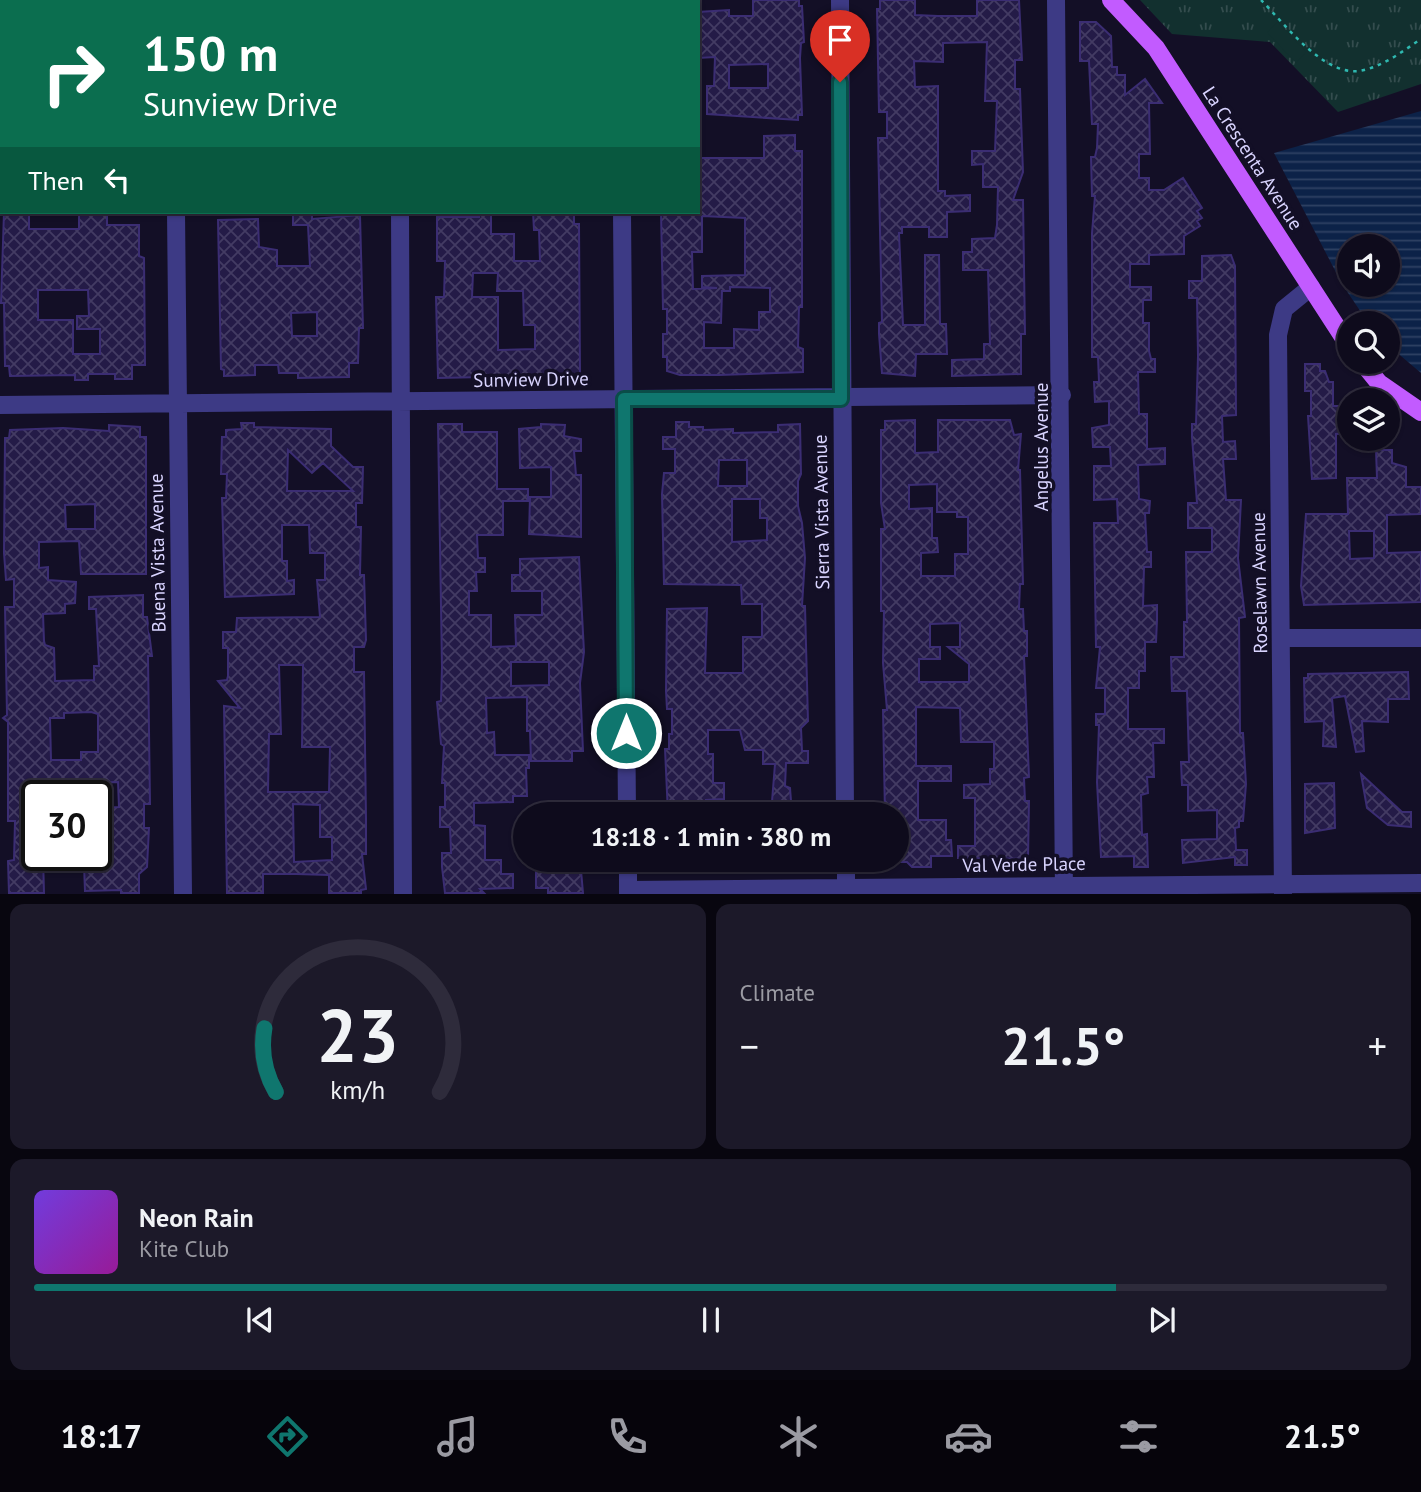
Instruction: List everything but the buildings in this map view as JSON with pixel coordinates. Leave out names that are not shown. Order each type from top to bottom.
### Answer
[{"type":"main road","name":"La Crescenta Avenue","points":[[1111,0],[1156,47],[1337,327]]},
{"type":"main road","points":[[1372,374],[1379,383],[1421,412]]},
{"type":"street","name":"Sierra Vista Avenue","points":[[839,0],[845,802]]},
{"type":"street","name":"Angelus Avenue","points":[[1056,0],[1062,395],[1064,889]]},
{"type":"street","name":"Buena Vista Avenue","points":[[176,214],[183,894]]},
{"type":"street","points":[[400,214],[403,894]]},
{"type":"street","points":[[622,214],[627,802]]},
{"type":"street","name":"Roselawn Avenue","points":[[1283,888],[1278,335],[1284,309],[1311,287]]},
{"type":"street","name":"Sunview Drive","points":[[0,405],[1062,395]]},
{"type":"street","points":[[1280,638],[1421,638]]},
{"type":"street","points":[[628,872],[628,892]]},
{"type":"street","points":[[846,872],[846,891]]},
{"type":"street","name":"Val Verde Place","points":[[628,892],[1283,888],[1421,883]]},
{"type":"path","points":[[1261,0],[1325,63],[1342,71],[1365,70],[1384,63],[1421,39]]},
{"type":"green space","points":[[1140,0],[1421,0],[1421,84],[1338,112],[1270,42],[1172,34]]},
{"type":"green space","points":[[1278,22],[1306,52],[1296,63],[1267,32]]},
{"type":"water","points":[[1421,111],[1421,373],[1400,355],[1400,311],[1360,311],[1351,297],[1400,297],[1400,234],[1337,234],[1337,274],[1274,153]]},
{"type":"route","points":[[626,733],[624,399],[841,399],[840,82]]}]
